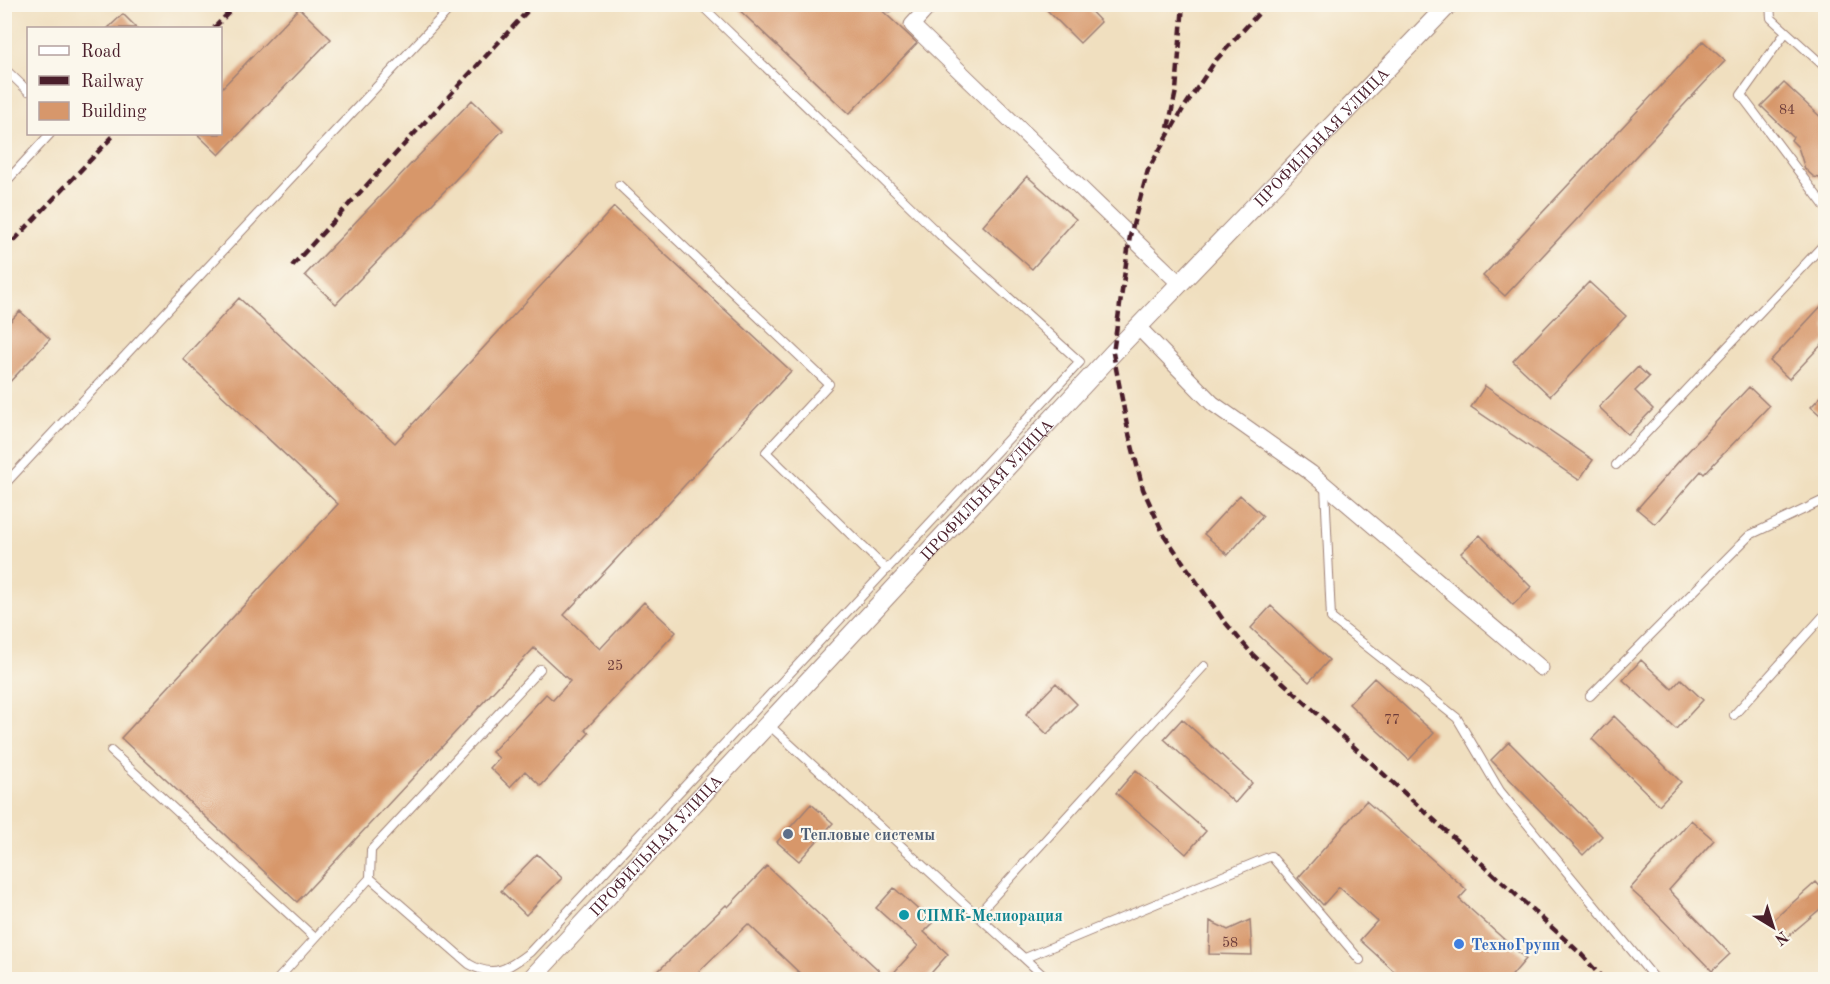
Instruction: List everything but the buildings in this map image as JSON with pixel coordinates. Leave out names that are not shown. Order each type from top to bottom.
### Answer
[{"type":"street","points":[[932,4],[912,26],[1180,284]]},
{"type":"street","name":"ПРОФИЛЬНАЯ УЛИЦА","points":[[530,980],[1138,327],[1449,4]]},
{"type":"street","points":[[1138,327],[1212,403],[1325,485],[1541,668]]},
{"type":"lane","points":[[4,485],[454,4]]},
{"type":"lane","points":[[370,878],[469,964],[481,971],[495,972],[511,966],[530,952],[1080,362],[940,235],[700,4]]},
{"type":"lane","points":[[1770,4],[1771,18],[1826,68]]},
{"type":"lane","points":[[1786,32],[1741,94],[1826,208]]},
{"type":"lane","points":[[4,68],[27,90]]},
{"type":"lane","points":[[4,184],[49,135]]},
{"type":"lane","points":[[619,185],[829,384],[766,452],[887,570]]},
{"type":"lane","points":[[1616,465],[1826,242]]},
{"type":"lane","points":[[1325,485],[1331,618],[1457,718],[1500,791],[1656,980]]},
{"type":"lane","points":[[1590,696],[1750,535],[1826,499]]},
{"type":"lane","points":[[1734,715],[1826,613]]},
{"type":"lane","points":[[977,915],[1204,666]]},
{"type":"lane","points":[[277,980],[370,878],[371,850],[540,669]]},
{"type":"lane","points":[[768,724],[1048,980]]},
{"type":"lane","points":[[111,751],[315,939]]},
{"type":"lane","points":[[1025,958],[1271,856],[1360,960]]},
{"type":"lane","points":[[4,976],[8,980]]},
{"type":"railway","points":[[215,27],[237,4]]},
{"type":"railway","points":[[292,266],[534,4]]},
{"type":"railway","points":[[1168,128],[1176,91],[1183,4]]},
{"type":"railway","points":[[1267,4],[1216,60],[1183,109],[1148,170],[1130,236],[1113,353],[1128,430],[1143,489],[1164,535],[1224,621],[1253,655],[1581,954],[1604,980]]},
{"type":"railway","points":[[4,251],[114,135]]},
{"type":"place","name":"Тепловые системы","points":[[788,834]]},
{"type":"place","name":"СПМК-Мелиорация","points":[[904,915]]},
{"type":"place","name":"ТехноГрупп","points":[[1459,944]]}]
